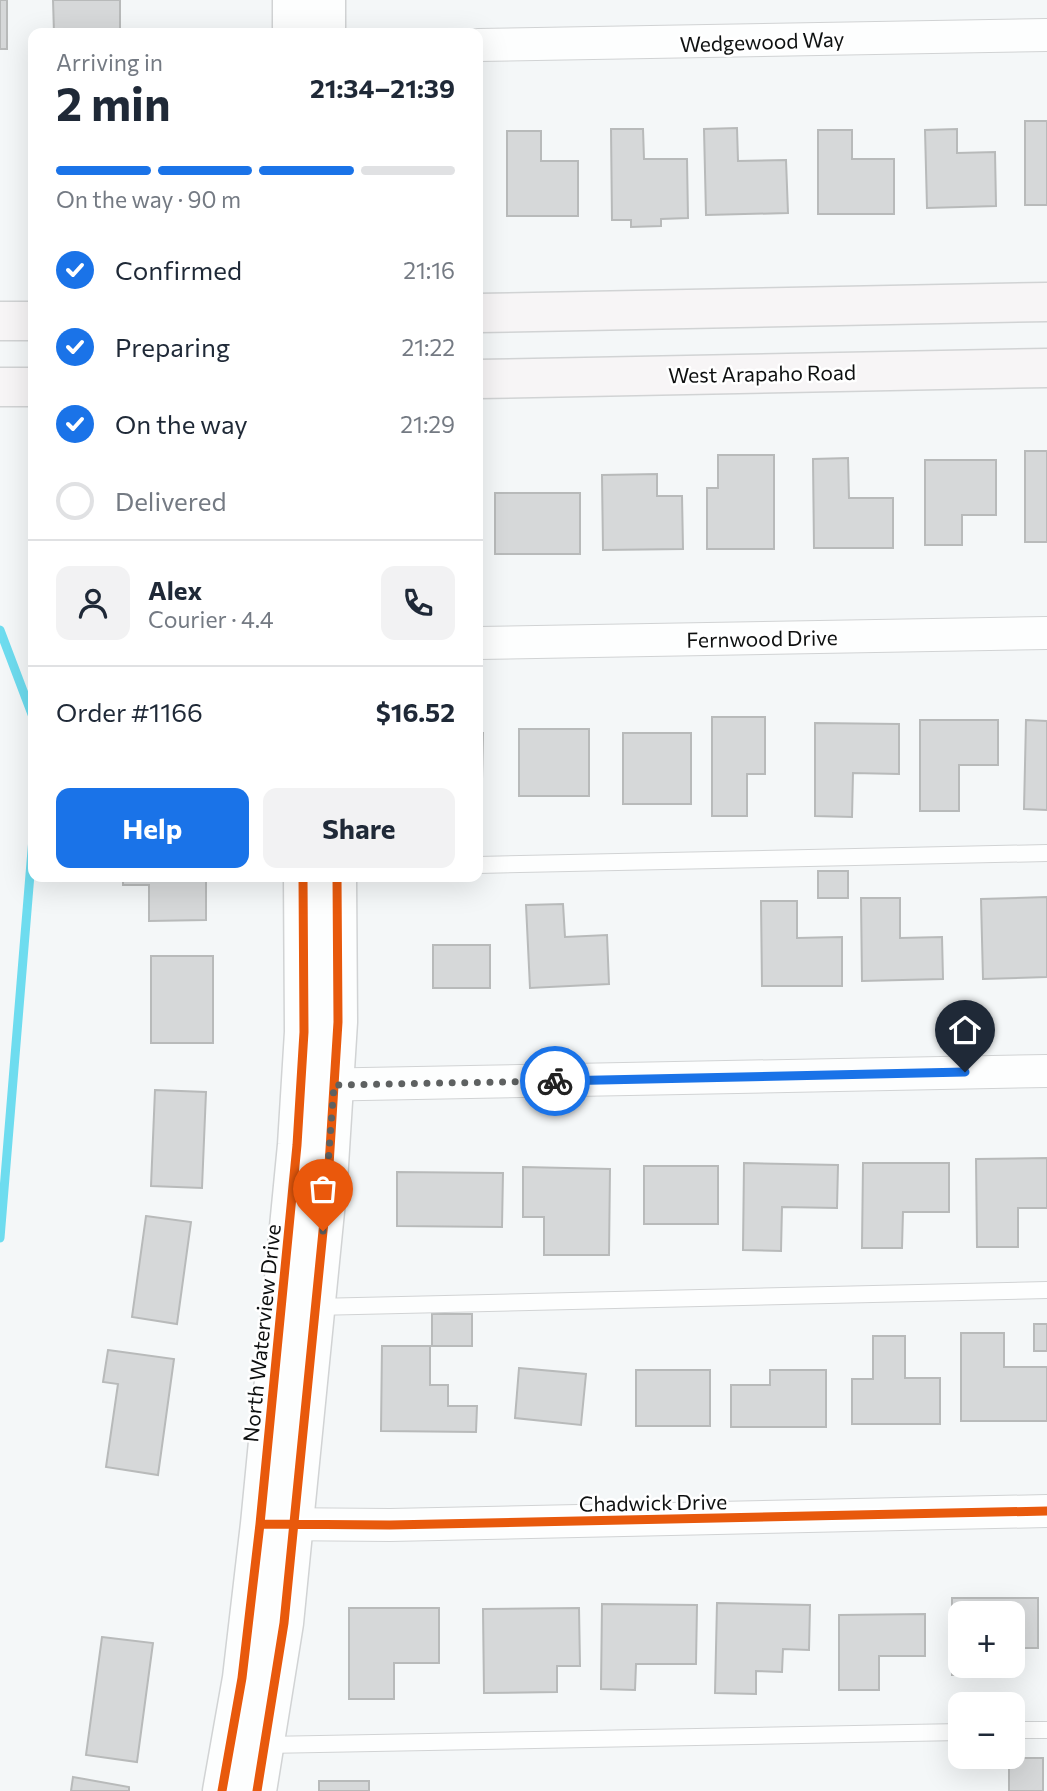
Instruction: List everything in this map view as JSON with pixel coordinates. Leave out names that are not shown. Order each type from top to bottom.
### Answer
[{"type":"main road","points":[[483,313],[1047,302]]},
{"type":"main road","points":[[0,321],[28,321]]},
{"type":"main road","name":"West Arapaho Road","points":[[483,379],[1047,368]]},
{"type":"main road","points":[[0,387],[28,387]]},
{"type":"street","points":[[292,0],[292,28]]},
{"type":"street","points":[[326,0],[326,28]]},
{"type":"street","name":"Wedgewood Way","points":[[483,45],[1047,35]]},
{"type":"street","name":"Fernwood Drive","points":[[483,643],[1047,633]]},
{"type":"street","name":"North Waterview Drive","points":[[222,1791],[242,1678],[277,1524],[314,1307],[328,1181],[305,974],[303,882]]},
{"type":"street","name":"North Waterview Drive","points":[[257,1791],[284,1623],[277,1524],[318,1085],[338,1022],[337,882]]},
{"type":"street","points":[[318,1085],[1047,1071]]},
{"type":"street","name":"Chadwick Drive","points":[[277,1524],[403,1525],[1047,1511]]},
{"type":"lane","points":[[483,865],[1047,853]]},
{"type":"lane","points":[[314,1307],[1047,1290]]},
{"type":"lane","points":[[1025,1730],[1047,1730]]},
{"type":"lane","points":[[265,1745],[948,1732]]},
{"type":"building","points":[[0,0],[7,0],[7,49],[0,49]]},
{"type":"building","points":[[53,0],[120,0],[120,28],[54,28]]},
{"type":"building","points":[[1025,121],[1047,121],[1047,205],[1025,205]]},
{"type":"building","points":[[737,128],[738,161],[786,160],[788,213],[706,215],[704,129]]},
{"type":"building","points":[[611,129],[643,129],[644,159],[687,159],[688,218],[661,219],[661,226],[631,227],[631,220],[612,220]]},
{"type":"building","points":[[957,129],[957,153],[995,152],[996,206],[927,208],[925,130]]},
{"type":"building","points":[[818,130],[852,130],[852,159],[894,159],[894,214],[818,214]]},
{"type":"building","points":[[507,131],[541,131],[541,161],[578,161],[578,216],[507,216]]},
{"type":"building","points":[[1025,451],[1047,451],[1047,542],[1025,542]]},
{"type":"building","points":[[718,455],[774,455],[774,549],[707,549],[707,488],[718,488]]},
{"type":"building","points":[[848,458],[849,498],[893,498],[893,548],[814,548],[813,459]]},
{"type":"building","points":[[925,460],[996,460],[996,515],[962,515],[962,545],[925,545]]},
{"type":"building","points":[[657,474],[657,496],[682,496],[683,549],[603,550],[602,475]]},
{"type":"building","points":[[495,493],[580,493],[580,554],[495,554]]},
{"type":"building","points":[[712,717],[765,717],[765,774],[747,774],[747,816],[712,816]]},
{"type":"building","points":[[920,720],[998,720],[998,765],[959,765],[959,811],[920,811]]},
{"type":"building","points":[[1026,720],[1047,721],[1047,810],[1024,809]]},
{"type":"building","points":[[815,723],[899,724],[899,774],[853,773],[852,817],[815,816]]},
{"type":"building","points":[[519,729],[589,729],[589,796],[519,796]]},
{"type":"building","points":[[623,733],[691,733],[691,804],[623,804]]},
{"type":"building","points":[[818,871],[848,871],[848,898],[818,898]]},
{"type":"building","points":[[123,882],[206,882],[206,920],[149,921],[149,885],[123,885]]},
{"type":"building","points":[[1047,897],[1047,977],[983,979],[981,899]]},
{"type":"building","points":[[861,898],[900,898],[900,938],[942,937],[943,979],[862,981]]},
{"type":"building","points":[[761,901],[797,901],[797,938],[842,937],[842,986],[762,986]]},
{"type":"building","points":[[563,904],[565,937],[607,935],[609,984],[530,988],[526,905]]},
{"type":"building","points":[[433,945],[490,945],[490,988],[433,988]]},
{"type":"building","points":[[151,956],[213,956],[213,1043],[151,1043]]},
{"type":"building","points":[[155,1090],[206,1092],[202,1188],[151,1186]]},
{"type":"building","points":[[1047,1158],[1047,1208],[1018,1208],[1018,1247],[977,1247],[976,1159]]},
{"type":"building","points":[[744,1163],[838,1165],[837,1208],[782,1207],[781,1251],[743,1250]]},
{"type":"building","points":[[863,1163],[949,1163],[949,1212],[903,1212],[902,1248],[862,1248]]},
{"type":"building","points":[[644,1166],[718,1166],[718,1224],[644,1224]]},
{"type":"building","points":[[523,1167],[610,1169],[609,1255],[544,1255],[544,1217],[523,1217]]},
{"type":"building","points":[[397,1172],[503,1173],[502,1227],[397,1226]]},
{"type":"building","points":[[146,1216],[191,1222],[177,1324],[132,1317]]},
{"type":"building","points":[[432,1314],[472,1314],[472,1346],[432,1346]]},
{"type":"building","points":[[1034,1324],[1047,1324],[1047,1351],[1034,1351]]},
{"type":"building","points":[[961,1333],[1004,1333],[1004,1367],[1047,1367],[1047,1421],[961,1421]]},
{"type":"building","points":[[873,1336],[905,1336],[905,1378],[940,1378],[940,1424],[852,1424],[852,1379],[873,1379]]},
{"type":"building","points":[[382,1346],[430,1346],[430,1385],[448,1385],[448,1406],[477,1406],[476,1432],[381,1431]]},
{"type":"building","points":[[108,1350],[174,1359],[158,1475],[106,1467],[118,1384],[103,1382]]},
{"type":"building","points":[[519,1368],[586,1374],[581,1425],[515,1418]]},
{"type":"building","points":[[636,1370],[710,1370],[710,1426],[636,1426]]},
{"type":"building","points":[[770,1370],[826,1370],[826,1427],[731,1427],[731,1385],[770,1385]]},
{"type":"building","points":[[952,1598],[1038,1598],[1038,1648],[1025,1648],[1025,1601],[952,1601]]},
{"type":"building","points":[[717,1603],[810,1605],[809,1650],[783,1649],[782,1672],[756,1671],[756,1694],[715,1693]]},
{"type":"building","points":[[602,1604],[697,1605],[696,1664],[636,1664],[635,1690],[601,1689]]},
{"type":"building","points":[[349,1608],[439,1608],[439,1663],[394,1663],[394,1699],[349,1699]]},
{"type":"building","points":[[579,1608],[580,1666],[557,1666],[557,1692],[484,1693],[483,1609]]},
{"type":"building","points":[[925,1614],[925,1656],[879,1656],[879,1690],[839,1690],[839,1615]]},
{"type":"building","points":[[102,1637],[153,1643],[137,1762],[86,1755]]},
{"type":"building","points":[[1025,1758],[1043,1758],[1043,1791],[1009,1791],[1009,1769],[1025,1769]]},
{"type":"building","points":[[73,1777],[129,1787],[129,1791],[71,1791]]},
{"type":"building","points":[[319,1781],[369,1781],[369,1791],[319,1791]]},
{"type":"waterway","points":[[0,630],[28,704]]},
{"type":"waterway","points":[[0,1238],[29,882]]},
{"type":"cycle path","points":[[222,1791],[242,1678],[260,1524],[297,1145],[304,1032],[303,882]]},
{"type":"cycle path","points":[[257,1791],[284,1623],[328,1181],[338,1022],[337,882]]},
{"type":"cycle path","points":[[260,1524],[390,1525],[1047,1511]]},
{"type":"way so far","points":[[323,1231],[334,1085],[555,1081]]},
{"type":"route","points":[[555,1081],[965,1072]]}]
